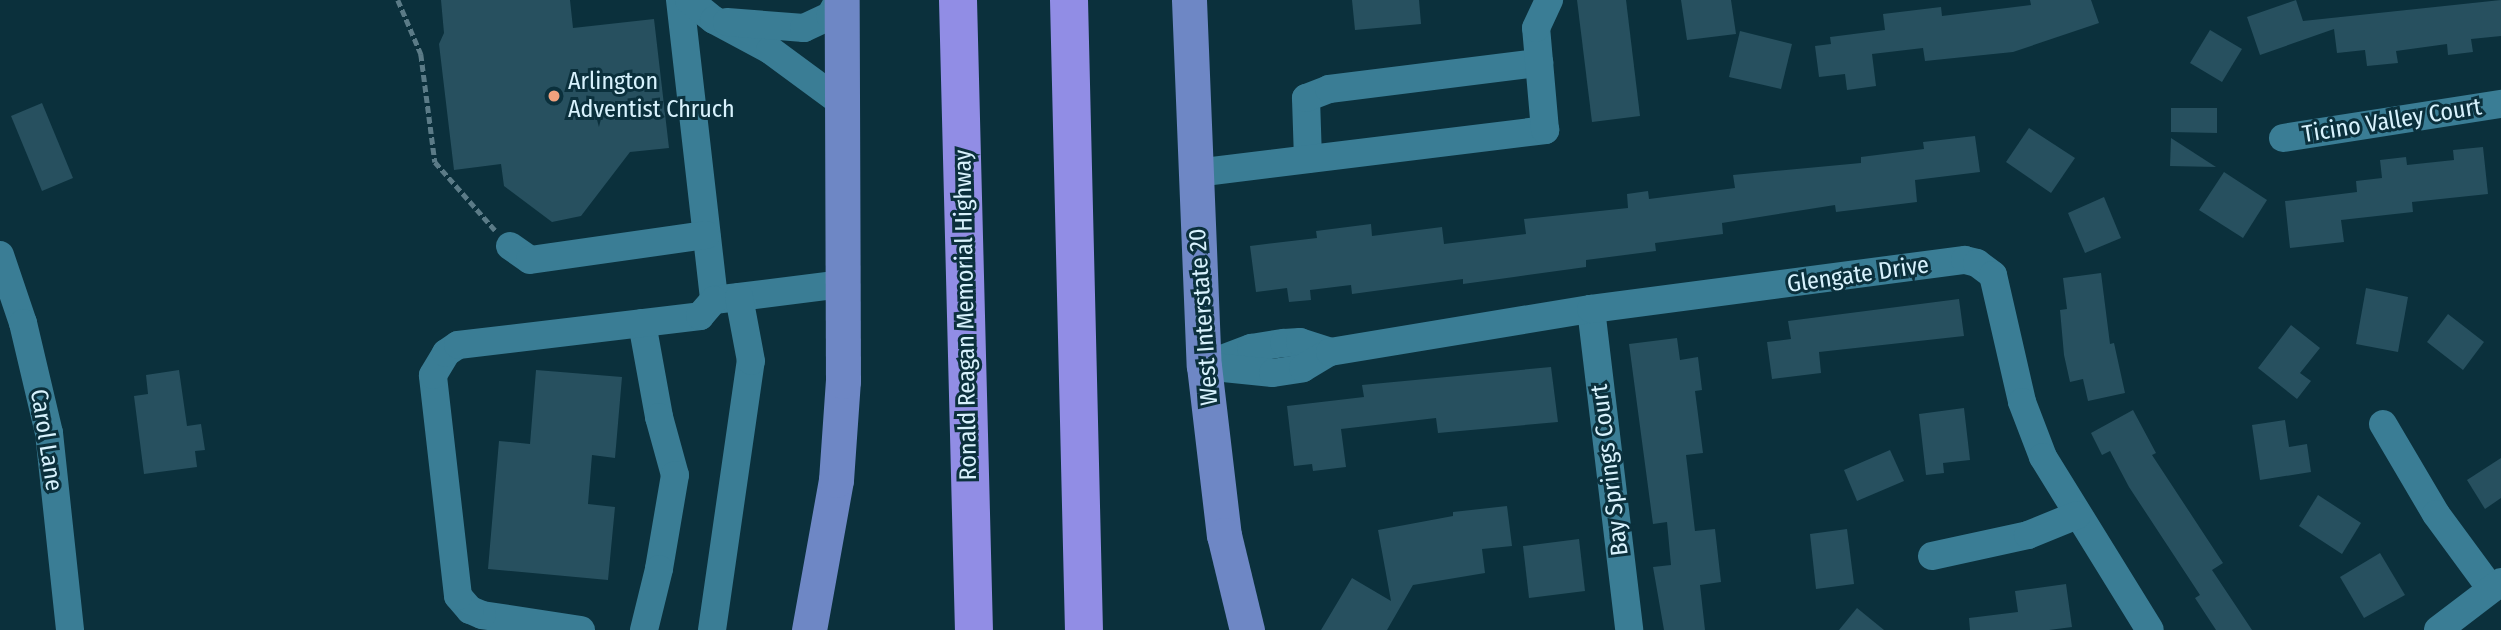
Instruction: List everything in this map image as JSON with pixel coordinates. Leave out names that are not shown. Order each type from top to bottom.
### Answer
[{"type":"highway","name":"Ronald Reagan Memorial Highway","points":[[958,0],[974,630]]},
{"type":"highway","points":[[1069,0],[1084,630]]},
{"type":"main road","points":[[809,630],[836,480],[843,381],[840,0]]},
{"type":"main road","name":"West Interstate 20","points":[[1189,0],[1204,366],[1223,535],[1247,630]]},
{"type":"street","points":[[680,0],[706,235],[726,299],[751,361],[712,630]]},
{"type":"street","points":[[690,0],[714,20],[770,50],[842,103]]},
{"type":"street","points":[[714,20],[804,28],[830,16],[840,0]]},
{"type":"street","points":[[1196,173],[1545,130],[1536,28],[1549,0]]},
{"type":"street","points":[[1308,159],[1306,98],[1329,89],[1539,64]]},
{"type":"street","name":"Ticino Valley Court","points":[[2283,138],[2501,104]]},
{"type":"street","points":[[510,246],[530,260],[706,235]]},
{"type":"street","name":"Carol Lane","points":[[0,255],[23,323],[49,433],[70,630]]},
{"type":"street","name":"Glengate Drive","points":[[1204,366],[1272,359],[1300,342],[1330,352],[1591,309],[1965,260],[1977,263],[1993,275],[2022,402],[2043,457],[2150,630]]},
{"type":"street","points":[[581,630],[482,615],[470,610],[458,596],[433,375],[446,353],[458,345],[700,316],[726,299],[843,284]]},
{"type":"street","name":"Bay Springs Court","points":[[1591,309],[1629,630]]},
{"type":"street","points":[[642,323],[659,416],[674,475],[659,569],[644,630]]},
{"type":"street","points":[[2383,424],[2436,514],[2496,586],[2438,630]]},
{"type":"street","points":[[1931,555],[2028,535],[2077,515]]},
{"type":"path","points":[[398,0],[421,54],[435,162],[510,246]]},
{"type":"building","name":"Arlington Adventist Chruch","points":[[441,0],[570,0],[573,28],[654,19],[669,148],[630,152],[581,216],[552,222],[504,186],[501,164],[454,170],[439,44],[444,33]]},
{"type":"building","points":[[1352,0],[1419,0],[1421,24],[1355,30]]},
{"type":"building","points":[[1577,0],[1626,0],[1640,116],[1592,122]]},
{"type":"building","points":[[1681,0],[1731,0],[1736,34],[1687,40]]},
{"type":"building","points":[[2030,0],[2091,0],[2099,23],[2013,52],[1925,61],[1923,48],[1872,54],[1876,86],[1847,90],[1845,74],[1819,77],[1815,46],[1831,44],[1830,37],[1885,30],[1883,14],[1941,7],[1942,16],[2031,5]]},
{"type":"building","points":[[2296,0],[2303,21],[2501,0],[2501,36],[2471,39],[2473,52],[2448,55],[2447,44],[2396,51],[2398,63],[2367,66],[2365,50],[2337,53],[2334,29],[2260,55],[2247,17]]},
{"type":"building","points":[[2210,30],[2242,49],[2222,82],[2190,63]]},
{"type":"building","points":[[1740,31],[1792,44],[1781,89],[1729,77]]},
{"type":"building","points":[[42,103],[73,178],[42,191],[11,116]]},
{"type":"building","points":[[2171,108],[2217,108],[2217,133],[2171,132]]},
{"type":"building","points":[[2029,128],[2075,158],[2051,193],[2006,162]]},
{"type":"building","points":[[1975,136],[1980,172],[1915,180],[1917,202],[1836,212],[1835,205],[1722,223],[1723,234],[1655,243],[1656,251],[1586,260],[1586,267],[1463,284],[1463,279],[1352,294],[1351,285],[1310,290],[1311,300],[1289,302],[1287,288],[1256,292],[1250,246],[1317,238],[1316,231],[1371,224],[1372,236],[1442,227],[1444,244],[1526,234],[1524,219],[1628,208],[1627,194],[1648,191],[1649,199],[1735,188],[1733,175],[1861,163],[1861,157],[1924,149],[1923,142]]},
{"type":"building","points":[[2171,138],[2216,167],[2170,166]]},
{"type":"building","points":[[2483,147],[2488,194],[2412,202],[2413,212],[2341,220],[2344,242],[2290,248],[2285,201],[2357,192],[2356,181],[2382,178],[2380,160],[2406,157],[2407,165],[2454,160],[2453,150]]},
{"type":"building","points":[[2224,172],[2267,200],[2243,238],[2199,210]]},
{"type":"building","points":[[2104,197],[2121,238],[2085,253],[2068,213]]},
{"type":"building","points":[[2101,273],[2110,344],[2114,343],[2125,393],[2088,401],[2083,379],[2070,382],[2064,355],[2060,310],[2067,309],[2063,278]]},
{"type":"building","points":[[2366,288],[2408,297],[2398,352],[2356,344]]},
{"type":"building","points":[[1959,299],[1964,336],[1819,352],[1821,373],[1772,379],[1767,342],[1791,339],[1788,321]]},
{"type":"building","points":[[2448,314],[2484,342],[2463,370],[2427,342]]},
{"type":"building","points":[[2291,325],[2320,348],[2300,373],[2311,381],[2297,399],[2258,368]]},
{"type":"building","points":[[1677,338],[1680,360],[1698,357],[1702,390],[1695,391],[1703,453],[1686,455],[1695,531],[1715,529],[1721,582],[1700,585],[1705,630],[1664,630],[1653,567],[1671,565],[1667,522],[1653,524],[1629,344]]},
{"type":"building","points":[[1551,367],[1558,422],[1438,433],[1436,418],[1341,429],[1346,467],[1313,471],[1312,464],[1294,466],[1287,406],[1364,397],[1362,385]]},
{"type":"building","points":[[179,370],[187,426],[201,424],[205,450],[195,451],[197,467],[144,474],[134,396],[148,394],[146,375]]},
{"type":"building","points":[[536,370],[622,377],[615,458],[592,455],[588,504],[615,507],[608,580],[488,569],[499,441],[530,444]]},
{"type":"building","points":[[1964,408],[1970,460],[1943,463],[1944,473],[1926,475],[1919,414]]},
{"type":"building","points":[[2133,410],[2156,453],[2152,455],[2223,563],[2212,570],[2252,630],[2216,630],[2195,598],[2200,595],[2129,487],[2110,451],[2102,455],[2091,433]]},
{"type":"building","points":[[2285,420],[2289,447],[2307,444],[2311,472],[2260,480],[2252,425]]},
{"type":"building","points":[[1890,450],[1904,481],[1857,501],[1844,470]]},
{"type":"building","points":[[2501,458],[2501,498],[2485,509],[2467,480]]},
{"type":"building","points":[[2318,495],[2361,523],[2342,554],[2299,526]]},
{"type":"building","points":[[1507,506],[1512,546],[1482,549],[1485,573],[1413,585],[1387,630],[1321,630],[1352,578],[1391,601],[1378,530],[1453,516],[1453,512]]},
{"type":"building","points":[[1847,529],[1854,584],[1816,589],[1810,534]]},
{"type":"building","points":[[1579,539],[1585,591],[1529,598],[1523,546]]},
{"type":"building","points":[[2380,553],[2405,595],[2364,618],[2340,577]]},
{"type":"building","points":[[2066,584],[2072,627],[2049,630],[1970,630],[1969,618],[2018,612],[2015,591]]},
{"type":"building","points":[[1857,608],[1884,630],[1839,630]]},
{"type":"place","name":"Arlington Adventist Chruch","points":[[554,96]]}]
